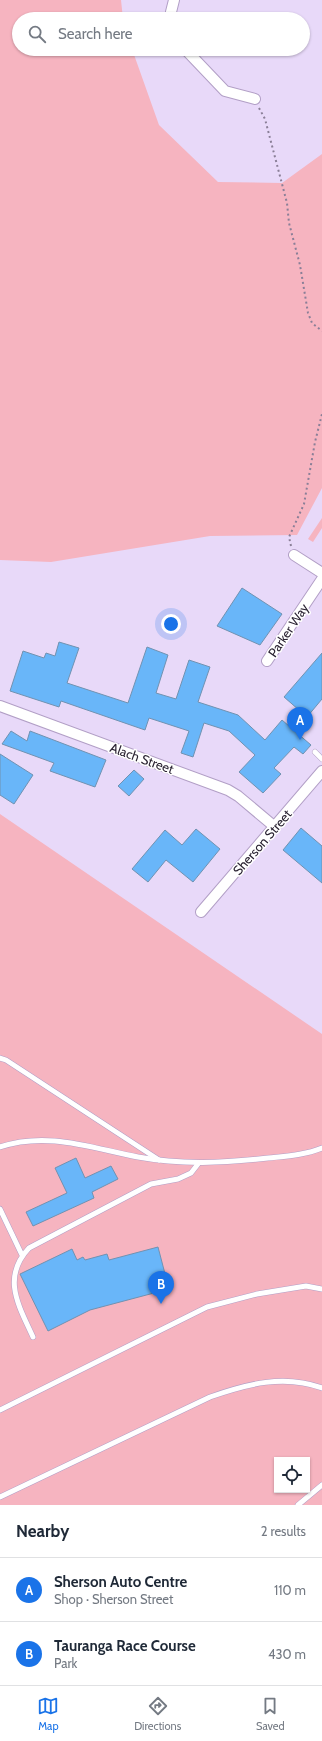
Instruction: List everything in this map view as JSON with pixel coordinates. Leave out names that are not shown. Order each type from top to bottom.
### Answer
[{"type":"street","points":[[171,12],[174,0]]},
{"type":"street","points":[[192,56],[225,91],[255,99]]},
{"type":"street","points":[[294,555],[322,573]]},
{"type":"street","name":"Parker Way","points":[[267,661],[322,579]]},
{"type":"street","name":"Alach Street","points":[[0,706],[228,790],[238,796],[275,828]]},
{"type":"street","name":"Sherson Street","points":[[201,912],[275,828],[322,771]]},
{"type":"lane","points":[[315,752],[322,759]]},
{"type":"lane","points":[[0,1058],[6,1060],[161,1161]]},
{"type":"lane","points":[[0,1147],[22,1141],[53,1140],[161,1161],[198,1164],[294,1156],[322,1148]]},
{"type":"lane","points":[[33,1337],[14,1290],[17,1264],[22,1255],[29,1248],[151,1184],[178,1179],[191,1173],[198,1164]]},
{"type":"lane","points":[[0,1209],[22,1255]]},
{"type":"lane","points":[[0,1410],[207,1307],[257,1294],[306,1286],[322,1289]]},
{"type":"lane","points":[[0,1497],[210,1397],[238,1387],[261,1382],[285,1381],[311,1384],[322,1388]]},
{"type":"lane","points":[[298,1505],[322,1485]]},
{"type":"path","points":[[255,99],[265,119],[284,190],[289,223],[300,265],[308,313],[312,323],[322,330]]},
{"type":"path","points":[[294,555],[289,537],[304,504],[315,442],[322,414]]},
{"type":"shaded area","points":[[0,0],[121,0],[122,12],[12,12],[12,56],[134,56],[159,125],[218,182],[282,183],[322,154],[322,488],[297,535],[210,536],[51,562],[0,560]]},
{"type":"shaded area","points":[[322,518],[322,528],[313,542],[308,539]]},
{"type":"shaded area","points":[[0,814],[322,1034],[322,1505],[0,1505]]},
{"type":"building","points":[[242,588],[282,614],[260,645],[217,626]]},
{"type":"building","points":[[59,642],[79,648],[67,683],[128,703],[147,647],[168,655],[156,693],[176,699],[189,660],[210,667],[198,702],[238,715],[265,740],[282,720],[311,745],[303,754],[294,747],[274,768],[281,774],[263,793],[239,772],[255,755],[229,731],[204,723],[193,757],[181,753],[189,731],[149,718],[145,730],[61,701],[59,707],[10,691],[23,651],[44,658],[46,653],[55,656]]},
{"type":"building","points":[[322,653],[322,699],[307,717],[284,697]]},
{"type":"building","points":[[11,731],[27,741],[30,731],[106,760],[95,787],[50,771],[54,763],[2,744]]},
{"type":"building","points":[[0,754],[33,775],[14,804],[0,795]]},
{"type":"building","points":[[134,770],[144,779],[129,796],[118,786]]},
{"type":"building","points":[[301,828],[322,846],[322,883],[283,850]]},
{"type":"building","points":[[196,829],[220,849],[193,882],[166,860],[148,882],[132,869],[165,830],[182,845]]},
{"type":"building","points":[[76,1158],[85,1178],[111,1166],[118,1179],[92,1192],[94,1198],[33,1226],[26,1212],[67,1193],[55,1168]]},
{"type":"building","points":[[158,1247],[169,1289],[90,1310],[48,1331],[20,1274],[72,1249],[77,1260],[83,1257],[85,1260],[107,1254],[109,1260]]},
{"type":"place","name":"Sherson Auto Centre","points":[[300,740]]},
{"type":"place","name":"Tauranga Race Course","points":[[161,1304]]}]
